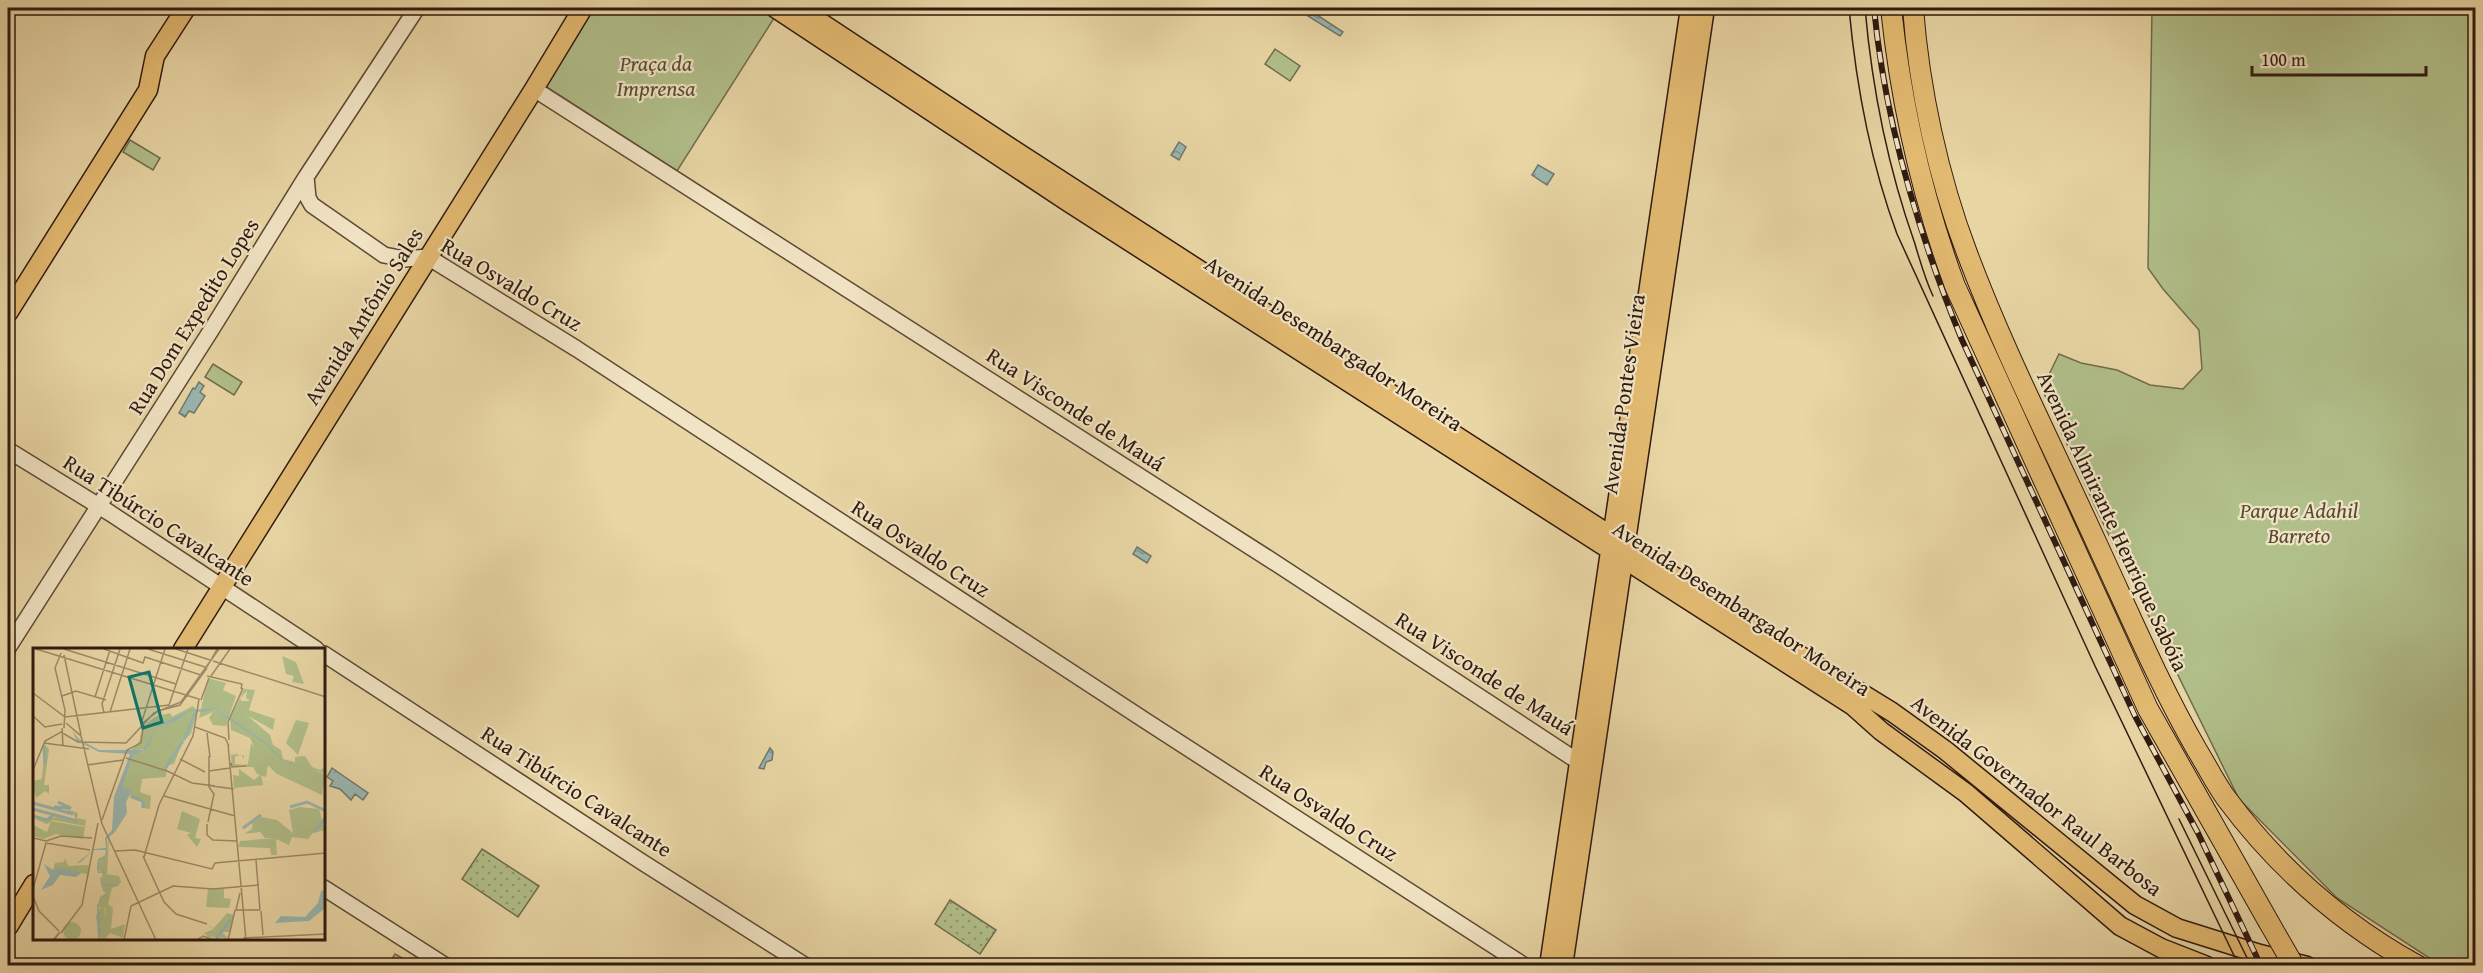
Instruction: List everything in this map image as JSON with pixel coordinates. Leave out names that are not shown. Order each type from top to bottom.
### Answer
[{"type":"highway","name":"Avenida Almirante Henrique Sabóia","points":[[1891,8],[1898,74],[1916,159],[1930,216],[1958,294],[2148,709],[2294,966]]},
{"type":"highway","name":"Avenida Almirante Henrique Sabóia","points":[[1913,8],[1922,79],[1939,159],[1966,252],[2008,349],[2173,708],[2224,795],[2276,858],[2311,893],[2347,922],[2418,966]]},
{"type":"main road","points":[[8,313],[148,90],[155,56],[186,8]]},
{"type":"main road","name":"Avenida Antônio Sales","points":[[184,648],[583,8]]},
{"type":"main road","name":"Avenida Desembargador Moreira","points":[[775,8],[1068,202],[1618,548],[1876,703]]},
{"type":"main road","name":"Avenida Desembargador Moreira","points":[[799,8],[1618,548],[1853,706],[1868,719]]},
{"type":"main road","name":"Avenida Pontes Vieira","points":[[1563,966],[1586,767],[1618,548],[1690,8]]},
{"type":"main road","name":"Avenida Pontes Vieira","points":[[1618,548],[1705,8]]},
{"type":"main road","name":"Avenida Governador Raul Barbosa","points":[[1876,703],[1945,750],[2135,905],[2177,928],[2307,966]]},
{"type":"main road","name":"Avenida Governador Raul Barbosa","points":[[1868,719],[1966,793],[2121,926],[2161,948],[2207,966]]},
{"type":"main road","name":"Avenida Pontes Vieira","points":[[1549,966],[1586,767]]},
{"type":"main road","points":[[8,927],[33,886]]},
{"type":"street","name":"Rua Dom Expedito Lopes","points":[[8,648],[306,177],[417,8]]},
{"type":"street","name":"Rua Visconde de Mauá","points":[[534,89],[1277,564],[1586,767]]},
{"type":"street","name":"Rua Osvaldo Cruz","points":[[306,177],[308,198],[312,205],[384,255],[405,259],[428,257],[577,349],[1525,966]]},
{"type":"street","name":"Rua Tibúrcio Cavalcante","points":[[8,450],[99,506],[314,648]]},
{"type":"street","name":"Rua Tibúrcio Cavalcante","points":[[326,655],[632,856],[806,966]]},
{"type":"street","points":[[326,889],[446,966]]},
{"type":"green space","name":"Praça da Imprensa","points":[[591,8],[764,8],[776,15],[677,171],[542,84]]},
{"type":"green space","name":"Parque Adahil Barreto","points":[[2152,8],[2475,8],[2475,965],[2440,965],[2337,898],[2239,799],[2099,515],[2042,389],[2059,354],[2081,363],[2117,370],[2150,385],[2183,389],[2202,369],[2199,330],[2148,268]]},
{"type":"green space","points":[[1275,49],[1300,66],[1290,81],[1265,64]]},
{"type":"green space","points":[[130,140],[160,158],[153,170],[123,152]]},
{"type":"green space","points":[[213,364],[242,382],[234,395],[205,377]]},
{"type":"green space","points":[[482,849],[539,886],[518,917],[462,879]]},
{"type":"green space","points":[[950,900],[996,930],[980,954],[935,924]]},
{"type":"green space","points":[[395,954],[414,965],[388,965]]},
{"type":"water","points":[[1311,11],[1343,32],[1340,36],[1308,16]]},
{"type":"water","points":[[1179,142],[1186,147],[1179,160],[1171,155]]},
{"type":"water","points":[[1538,165],[1554,174],[1547,185],[1532,175]]},
{"type":"water","points":[[199,382],[204,386],[200,392],[205,396],[194,413],[189,411],[185,417],[179,413]]},
{"type":"water","points":[[1137,547],[1151,556],[1147,563],[1133,554]]},
{"type":"water","points":[[770,748],[773,752],[772,760],[766,762],[764,769],[759,768]]},
{"type":"water","points":[[332,768],[368,793],[363,800],[355,794],[351,800],[340,789],[330,786],[333,781],[327,777]]},
{"type":"tram line","points":[[1849,8],[1856,66],[1872,151],[1897,234],[2095,666],[2239,966]]},
{"type":"tram line","points":[[1865,8],[1882,128],[1905,215],[1933,296]]},
{"type":"tram line","points":[[2179,819],[2251,966]]},
{"type":"railway","points":[[1874,8],[1886,93],[1906,177],[1931,259],[1962,340],[2135,716],[2198,833],[2261,966]]}]
